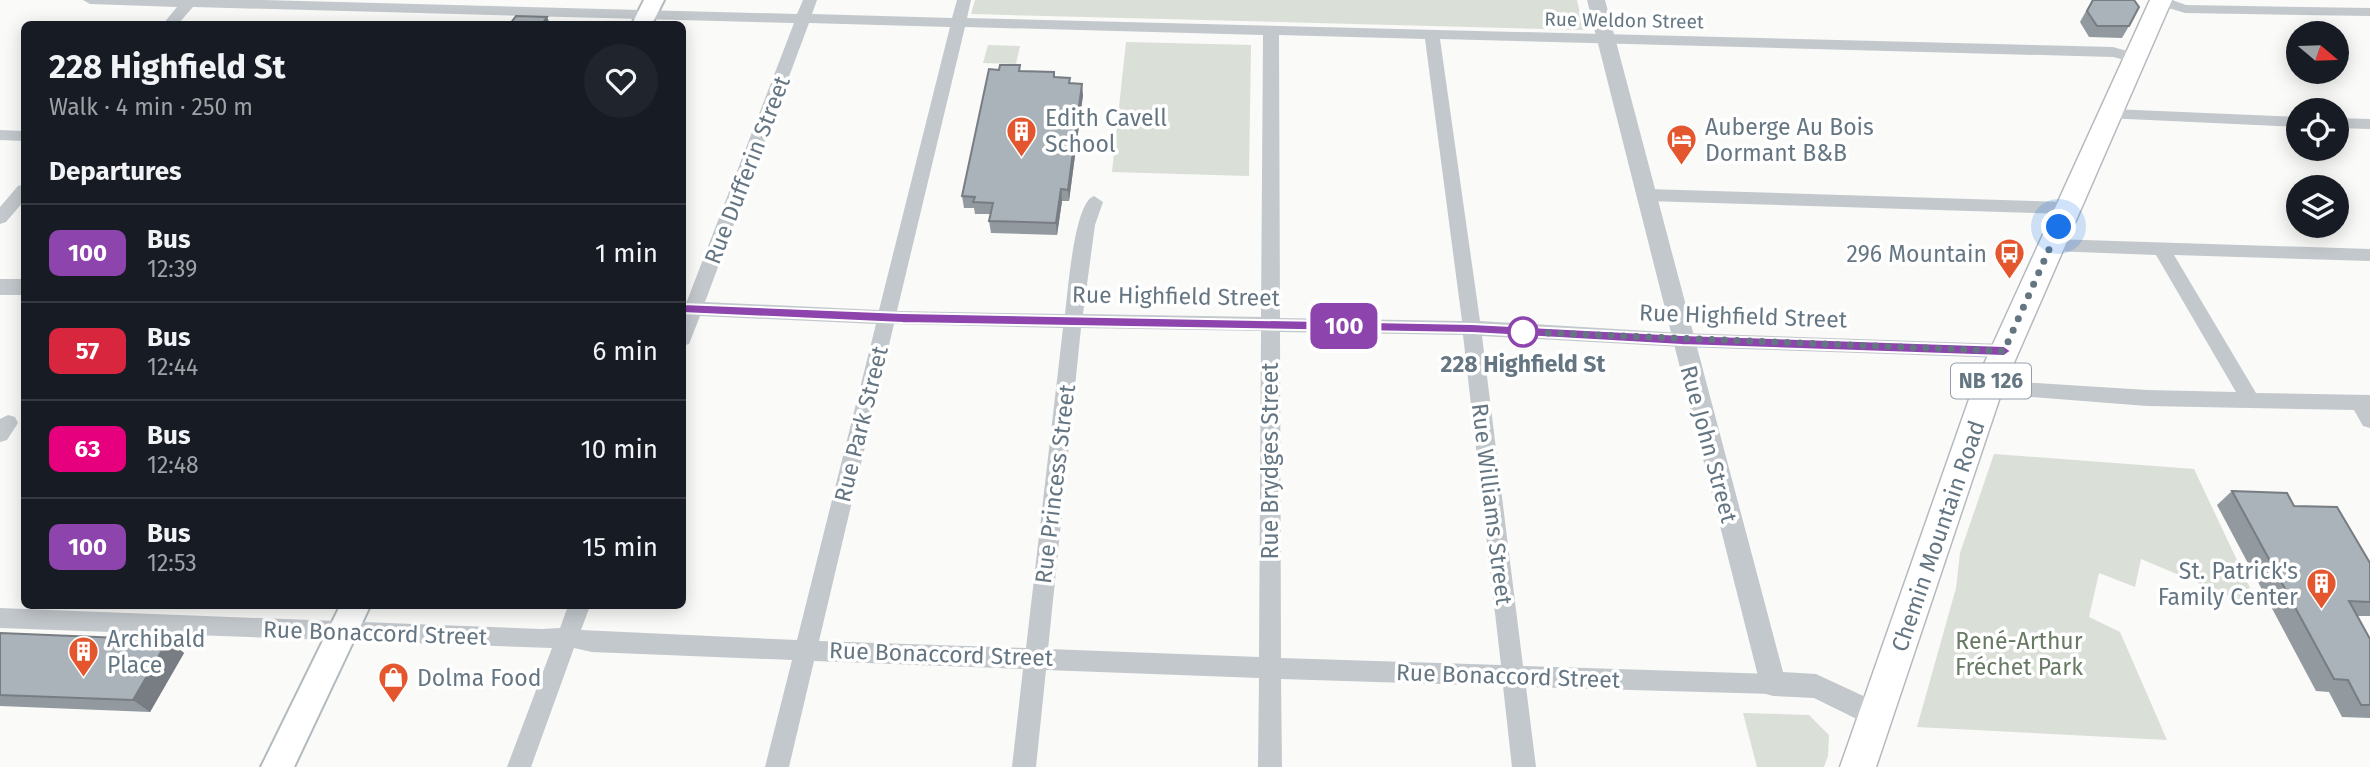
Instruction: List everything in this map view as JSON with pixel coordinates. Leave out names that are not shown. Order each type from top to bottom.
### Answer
[{"type":"main road","name":"Chemin Mountain Road","points":[[1858,767],[1988,388],[2161,1]]},
{"type":"main road","points":[[277,767],[349,618]]},
{"type":"street","name":"Rue Weldon Street","points":[[90,0],[648,12],[2113,52],[2136,58]]},
{"type":"street","name":"Rue Dufferin Street","points":[[688,308],[810,0]]},
{"type":"street","name":"Rue Park Street","points":[[777,767],[964,0]]},
{"type":"street","name":"Rue John Street","points":[[1595,0],[1773,684]]},
{"type":"street","points":[[173,21],[190,1]]},
{"type":"street","points":[[2161,1],[2185,9],[2370,12]]},
{"type":"street","name":"Rue Brydges Street","points":[[1269,767],[1271,30]]},
{"type":"street","name":"Rue Williams Street","points":[[1432,33],[1472,328],[1524,767]]},
{"type":"street","points":[[2112,114],[2286,121]]},
{"type":"street","points":[[2349,123],[2370,124]]},
{"type":"street","points":[[0,135],[21,136]]},
{"type":"street","points":[[0,218],[21,194]]},
{"type":"street","points":[[1647,195],[2067,208]]},
{"type":"street","name":"Rue Princess Street","points":[[1024,767],[1073,320],[1086,225],[1094,202]]},
{"type":"street","points":[[2052,245],[2370,255]]},
{"type":"street","points":[[2162,250],[2252,401]]},
{"type":"street","points":[[0,287],[21,287]]},
{"type":"street","name":"Rue Highfield Street","points":[[688,308],[887,317],[1472,328],[1682,340],[2004,351]]},
{"type":"street","points":[[1988,388],[2147,398],[2364,402],[2370,420]]},
{"type":"street","points":[[519,767],[578,609]]},
{"type":"street","name":"Rue Bonaccord Street","points":[[0,618],[85,613],[349,618],[542,639],[567,637],[592,642],[1816,686],[1877,716]]},
{"type":"green space","points":[[975,0],[1577,0],[1584,30],[971,14]]},
{"type":"green space","points":[[1126,42],[1251,45],[1249,176],[1112,172]]},
{"type":"green space","points":[[988,45],[1020,46],[1016,64],[983,63]]},
{"type":"green space","name":"René-Arthur Fréchet Park","points":[[1994,454],[2194,469],[2260,609],[2141,559],[2135,587],[2099,573],[2089,617],[2120,632],[2167,740],[1917,727],[1956,588],[1960,553]]},
{"type":"green space","points":[[1743,713],[1809,715],[1829,735],[1828,756],[1824,767],[1757,767]]},
{"type":"building","points":[[2093,0],[2134,0],[2139,7],[2129,26],[2097,26],[2087,11]]},
{"type":"building","points":[[516,16],[547,17],[544,21],[512,21]]},
{"type":"building","name":"Edith Cavell School","points":[[1000,65],[1020,65],[1019,71],[1054,72],[1054,77],[1070,78],[1069,83],[1082,84],[1068,190],[1061,189],[1056,223],[989,221],[993,203],[973,202],[975,197],[962,196],[989,69],[999,70]]},
{"type":"building","name":"St. Patrick's Family Center","points":[[2232,491],[2287,493],[2294,506],[2337,507],[2370,563],[2370,602],[2349,601],[2370,639],[2370,705],[2361,705],[2348,680],[2334,679]]},
{"type":"building","name":"Archibald Place","points":[[0,633],[168,640],[133,700],[0,695]]},
{"type":"bus line","name":"100","points":[[686,308],[903,318],[1472,328],[1682,340],[2004,351]]},
{"type":"place","name":"Edith Cavell School","points":[[1022,158]]},
{"type":"place","name":"Auberge Au Bois Dormant B&B","points":[[1682,167]]},
{"type":"place","name":"296 Mountain","points":[[2010,281]]},
{"type":"place","name":"228 Highfield St","points":[[1523,332]]},
{"type":"place","name":"St. Patrick's Family Center","points":[[2321,611]]},
{"type":"place","name":"Archibald Place","points":[[84,679]]},
{"type":"place","name":"Dolma Food","points":[[394,705]]},
{"type":"route","points":[[1523,332],[2004,351],[2059,227]]}]
